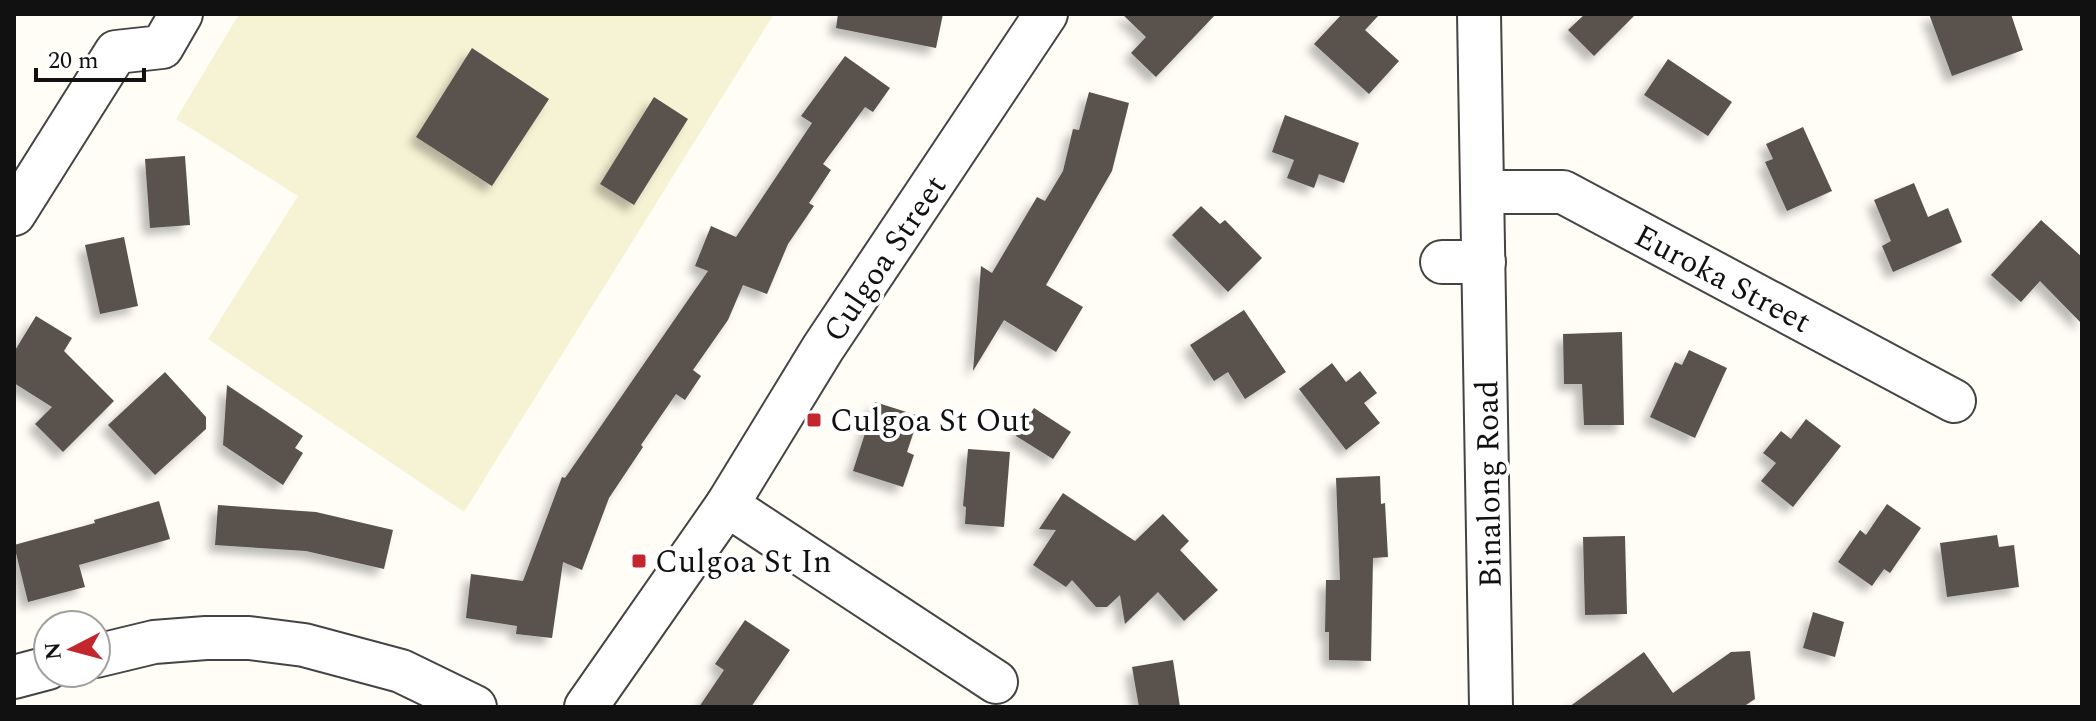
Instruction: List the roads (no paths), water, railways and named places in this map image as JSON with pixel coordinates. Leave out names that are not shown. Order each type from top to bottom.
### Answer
[{"type":"street","points":[[14,214],[116,52],[162,47],[181,14]]},
{"type":"street","name":"Culgoa Street","points":[[586,707],[727,505],[823,348],[1046,14]]},
{"type":"street","name":"Binalong Road","points":[[1479,14],[1491,707]]},
{"type":"street","name":"Euroka Street","points":[[1483,192],[1563,192],[1954,401]]},
{"type":"street","points":[[1442,262],[1484,262]]},
{"type":"street","points":[[727,505],[996,682]]},
{"type":"street","points":[[112,652],[154,642],[206,638],[249,638],[304,645],[401,671],[475,707]]},
{"type":"place","name":"Culgoa St Out","points":[[814,420]]},
{"type":"place","name":"Culgoa St In","points":[[639,561]]}]
